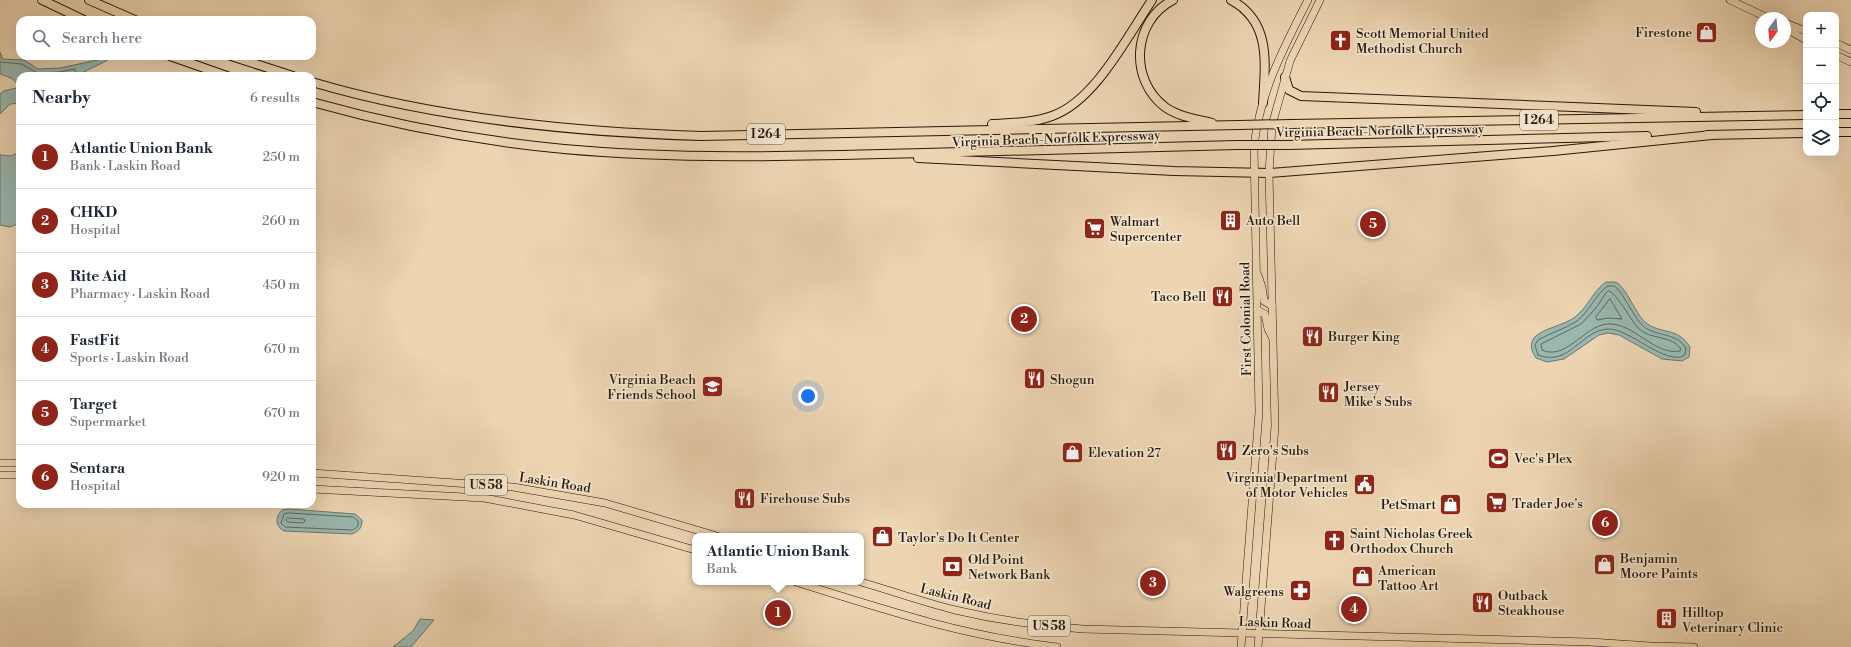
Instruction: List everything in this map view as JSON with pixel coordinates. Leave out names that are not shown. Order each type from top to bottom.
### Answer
[{"type":"highway","points":[[42,0],[76,16]]},
{"type":"highway","points":[[89,0],[126,16]]},
{"type":"highway","points":[[927,130],[1034,120],[1050,117],[1067,110],[1083,98],[1091,89],[1152,0]]},
{"type":"highway","points":[[1173,0],[1156,13],[1146,27],[1142,36],[1139,54],[1144,80],[1152,94],[1159,102],[1173,112],[1224,126]]},
{"type":"highway","points":[[1231,0],[1248,13],[1255,22],[1262,37],[1265,62],[1263,103]]},
{"type":"highway","points":[[181,60],[216,72]]},
{"type":"highway","points":[[243,60],[281,72]]},
{"type":"highway","points":[[1285,77],[1289,90],[1301,96],[1787,115]]},
{"type":"highway","name":"Virginia Beach-Norfolk Expressway","points":[[316,83],[354,93],[455,113],[596,131],[701,136],[927,130],[1240,126],[1803,115]]},
{"type":"highway","name":"Virginia Beach-Norfolk Expressway","points":[[316,103],[425,128],[494,140],[564,149],[707,156],[876,154],[1803,133]]},
{"type":"highway","points":[[1839,114],[1851,114]]},
{"type":"highway","points":[[1839,132],[1851,132]]},
{"type":"highway","points":[[876,154],[955,160],[1174,171],[1269,173],[1553,150],[1712,135]]},
{"type":"main road","name":"First Colonial Road","points":[[1241,647],[1258,422],[1255,269],[1256,135],[1263,103],[1276,64],[1308,0]]},
{"type":"main road","name":"First Colonial Road","points":[[1258,647],[1275,426],[1269,173],[1272,125],[1285,77],[1296,46],[1320,0]]},
{"type":"main road","points":[[1730,0],[1757,12]]},
{"type":"main road","points":[[1791,25],[1803,29]]},
{"type":"main road","points":[[1791,31],[1803,38]]},
{"type":"main road","points":[[1839,44],[1851,50]]},
{"type":"main road","points":[[1839,56],[1851,62]]},
{"type":"main road","points":[[1255,269],[1262,287],[1264,301],[1272,306]]},
{"type":"main road","points":[[1256,310],[1265,314],[1268,329],[1274,341]]},
{"type":"main road","points":[[0,463],[16,464]]},
{"type":"main road","name":"Laskin Road","points":[[316,474],[449,482],[527,490],[611,505],[707,533]]},
{"type":"main road","points":[[0,475],[16,476]]},
{"type":"main road","name":"US 58","points":[[316,489],[484,498],[574,515],[692,549]]},
{"type":"main road","name":"Laskin Road","points":[[864,583],[955,610],[1032,624],[1114,630],[1590,642],[1694,647]]},
{"type":"main road","name":"US 58","points":[[806,585],[943,627],[1003,640],[1057,647]]},
{"type":"water","points":[[0,52],[3,59],[24,60],[38,69],[60,68],[97,60],[108,60],[84,72],[16,72],[16,82],[11,78],[0,74]]},
{"type":"water","points":[[16,88],[16,103],[10,104],[0,114],[0,94],[4,91]]},
{"type":"water","points":[[0,154],[11,156],[16,154],[16,225],[10,227],[0,225]]},
{"type":"water","points":[[1606,282],[1615,282],[1619,284],[1645,322],[1651,326],[1674,333],[1685,340],[1690,347],[1689,357],[1682,361],[1662,359],[1619,335],[1608,333],[1599,335],[1564,359],[1547,362],[1536,358],[1532,348],[1532,341],[1534,338],[1542,332],[1575,317],[1584,309],[1601,286]]},
{"type":"water","points":[[289,509],[355,514],[362,520],[361,527],[352,534],[284,531],[279,527],[277,518],[282,510]]},
{"type":"water","points":[[420,619],[434,620],[411,647],[393,647],[413,631]]},
{"type":"place","name":"Firestone","points":[[1707,32]]},
{"type":"place","name":"Scott Memorial United Methodist Church","points":[[1341,40]]},
{"type":"place","name":"Auto Bell","points":[[1231,220]]},
{"type":"place","name":"Target","points":[[1373,224]]},
{"type":"place","name":"Walmart Supercenter","points":[[1094,228]]},
{"type":"place","name":"Taco Bell","points":[[1222,296]]},
{"type":"place","name":"CHKD","points":[[1024,319]]},
{"type":"place","name":"Burger King","points":[[1313,336]]},
{"type":"place","name":"Shogun","points":[[1035,379]]},
{"type":"place","name":"Virginia Beach Friends School","points":[[712,386]]},
{"type":"place","name":"Jersey Mike's Subs","points":[[1328,393]]},
{"type":"place","name":"Zero's Subs","points":[[1226,450]]},
{"type":"place","name":"Elevation 27","points":[[1073,452]]},
{"type":"place","name":"Vec's Plex","points":[[1499,458]]},
{"type":"place","name":"Virginia Department of Motor Vehicles","points":[[1364,484]]},
{"type":"place","name":"Firehouse Subs","points":[[744,498]]},
{"type":"place","name":"Trader Joe's","points":[[1497,503]]},
{"type":"place","name":"PetSmart","points":[[1451,504]]},
{"type":"place","name":"Sentara","points":[[1605,523]]},
{"type":"place","name":"Taylor's Do It Center","points":[[883,537]]},
{"type":"place","name":"Saint Nicholas Greek Orthodox Church","points":[[1334,540]]},
{"type":"place","name":"Benjamin Moore Paints","points":[[1604,565]]},
{"type":"place","name":"Old Point Network Bank","points":[[953,566]]},
{"type":"place","name":"American Tattoo Art","points":[[1363,577]]},
{"type":"place","name":"Rite Aid","points":[[1153,583]]},
{"type":"place","name":"Walgreens","points":[[1300,591]]},
{"type":"place","name":"Outback Steakhouse","points":[[1483,602]]},
{"type":"place","name":"FastFit","points":[[1354,609]]},
{"type":"place","name":"Atlantic Union Bank","points":[[778,613]]},
{"type":"place","name":"Hilltop Veterinary Clinic","points":[[1666,619]]}]
